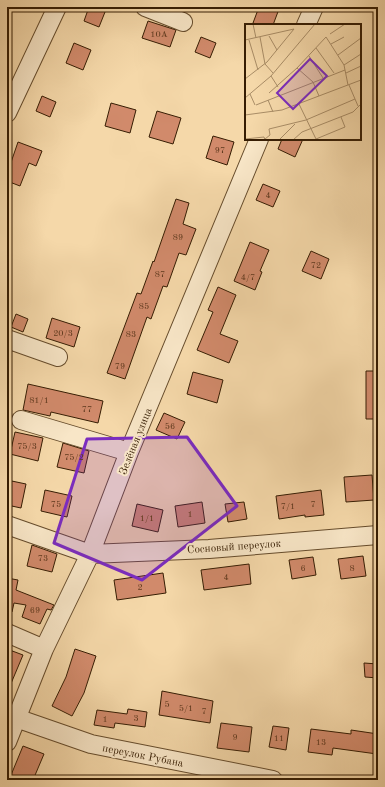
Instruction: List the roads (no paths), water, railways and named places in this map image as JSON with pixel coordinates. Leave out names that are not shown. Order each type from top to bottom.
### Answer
[{"type":"street","points":[[7,112],[58,7]]},
{"type":"street","points":[[145,7],[183,22]]},
{"type":"street","points":[[306,24],[314,7]]},
{"type":"street","name":"Зелёная улица","points":[[7,742],[44,649],[90,554],[130,452],[259,140]]},
{"type":"street","points":[[7,339],[58,357]]},
{"type":"street","points":[[21,420],[130,452]]},
{"type":"street","points":[[7,525],[90,554]]},
{"type":"street","name":"Сосновый переулок","points":[[90,554],[209,549],[378,535]]},
{"type":"street","points":[[7,633],[44,649]]},
{"type":"street","name":"переулок Рубана","points":[[16,718],[90,744],[273,780]]}]
